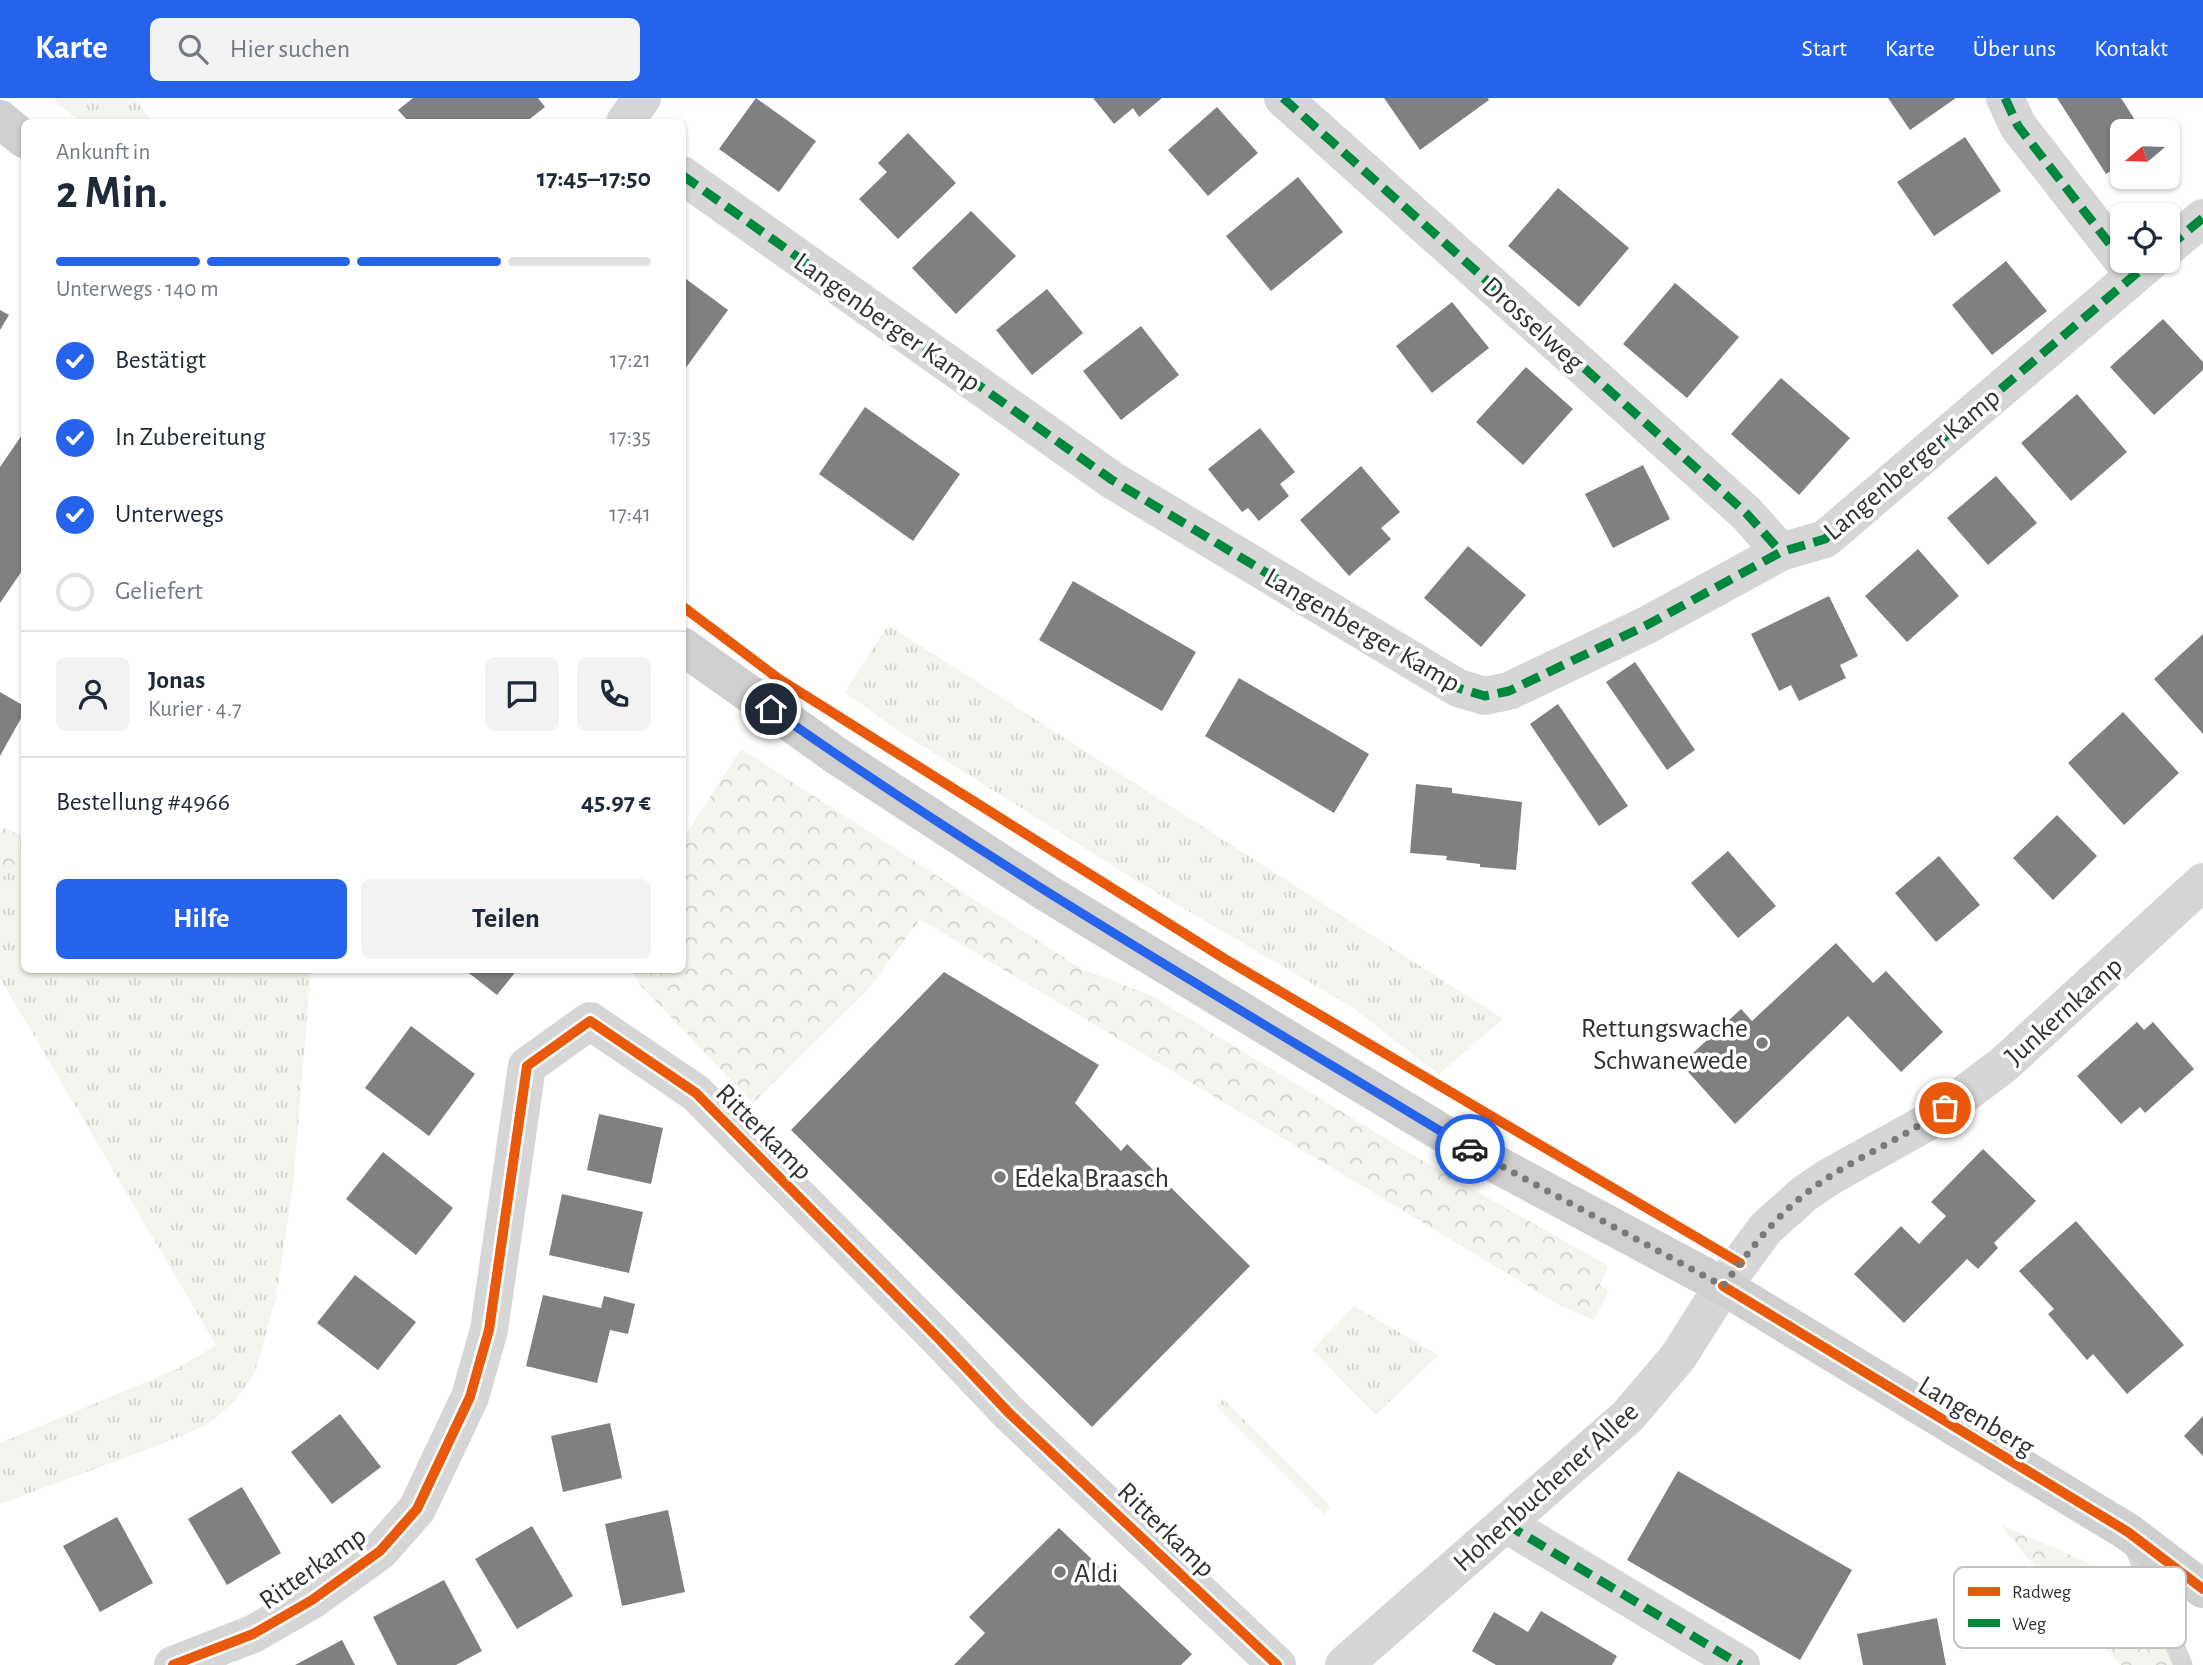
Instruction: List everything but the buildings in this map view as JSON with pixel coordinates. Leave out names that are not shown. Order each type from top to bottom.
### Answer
[{"type":"main road","points":[[0,119],[21,136]]},
{"type":"main road","name":"Langenberg","points":[[686,649],[837,756],[1047,893],[1477,1154],[1723,1286],[2128,1532],[2174,1567]]},
{"type":"main road","name":"Langenberg","points":[[2186,1576],[2203,1589]]},
{"type":"street","points":[[627,119],[642,98]]},
{"type":"street","name":"Drosselweg","points":[[1283,98],[1746,513],[1781,552]]},
{"type":"street","points":[[2004,98],[2018,126],[2110,231]]},
{"type":"street","name":"Langenberger Kamp","points":[[686,178],[1112,480],[1458,688],[1485,696],[1509,691],[1647,625],[1781,552],[1825,539],[2136,273]]},
{"type":"street","points":[[2180,237],[2203,218]]},
{"type":"street","name":"Junkernkamp","points":[[1723,1286],[1766,1228],[1804,1194],[1829,1177],[1926,1123],[2003,1065],[2203,882]]},
{"type":"street","name":"Ritterkamp","points":[[173,1665],[253,1634],[312,1600],[380,1551],[417,1509],[470,1396],[489,1330],[527,1066],[590,1021],[696,1093],[1009,1413],[1277,1665]]},
{"type":"street","name":"Hohenbuchener Allee","points":[[1344,1665],[1628,1416],[1678,1357],[1723,1286]]},
{"type":"street","points":[[1506,1524],[1741,1665]]},
{"type":"lane","points":[[2128,1532],[2142,1567]]},
{"type":"lane","points":[[2176,1648],[2183,1665]]},
{"type":"green space","points":[[51,98],[135,98],[150,119],[77,119]]},
{"type":"green space","points":[[888,625],[1503,1019],[1439,1074],[1350,1006],[1137,881],[894,728],[845,692]]},
{"type":"green space","points":[[741,749],[1082,969],[1152,996],[1411,1154],[1608,1266],[1600,1285],[1609,1291],[1594,1320],[1561,1306],[920,919],[870,987],[753,1103],[640,985],[633,973],[686,973],[686,834]]},
{"type":"green space","points":[[4,828],[21,835],[21,862],[0,879],[0,832]]},
{"type":"green space","points":[[21,862],[21,973],[311,973],[293,1185],[276,1298],[255,1372],[236,1400],[208,1424],[162,1444],[0,1504],[0,1443],[177,1369],[216,1345],[0,978],[0,879]]},
{"type":"green space","points":[[1354,1306],[1438,1355],[1376,1415],[1312,1350]]},
{"type":"green space","points":[[1223,1399],[1331,1507],[1324,1514],[1216,1406]]},
{"type":"green space","points":[[2001,1525],[2098,1567],[2035,1567]]},
{"type":"green space","points":[[2105,1648],[2165,1648],[2173,1665],[2121,1665]]},
{"type":"marked path","points":[[1283,98],[1746,513],[1781,552]]},
{"type":"marked path","points":[[2005,98],[2018,126],[2134,275]]},
{"type":"marked path","points":[[686,178],[1112,480],[1458,688],[1485,696],[1509,691],[1647,625],[1781,552],[1825,539],[2137,273]]},
{"type":"marked path","points":[[2180,237],[2203,218]]},
{"type":"marked path","points":[[1506,1524],[1741,1665]]},
{"type":"cycle path","points":[[686,609],[779,679],[1225,959],[1740,1263]]},
{"type":"cycle path","points":[[173,1665],[253,1634],[312,1600],[380,1551],[417,1509],[470,1397],[489,1330],[527,1066],[590,1021],[696,1093],[1009,1413],[1277,1665]]},
{"type":"cycle path","points":[[1723,1286],[2128,1532],[2174,1567]]},
{"type":"cycle path","points":[[2186,1576],[2203,1589]]},
{"type":"way so far","points":[[1470,1149],[1723,1286],[1766,1228],[1804,1194],[1829,1177],[1926,1123],[1945,1108]]},
{"type":"place","name":"Rettungswache Schwanewede","points":[[1762,1043]]},
{"type":"place","name":"Edeka Braasch","points":[[1000,1177]]},
{"type":"place","name":"Aldi","points":[[1060,1572]]},
{"type":"route","points":[[771,709],[837,756],[1047,893],[1470,1149]]}]
